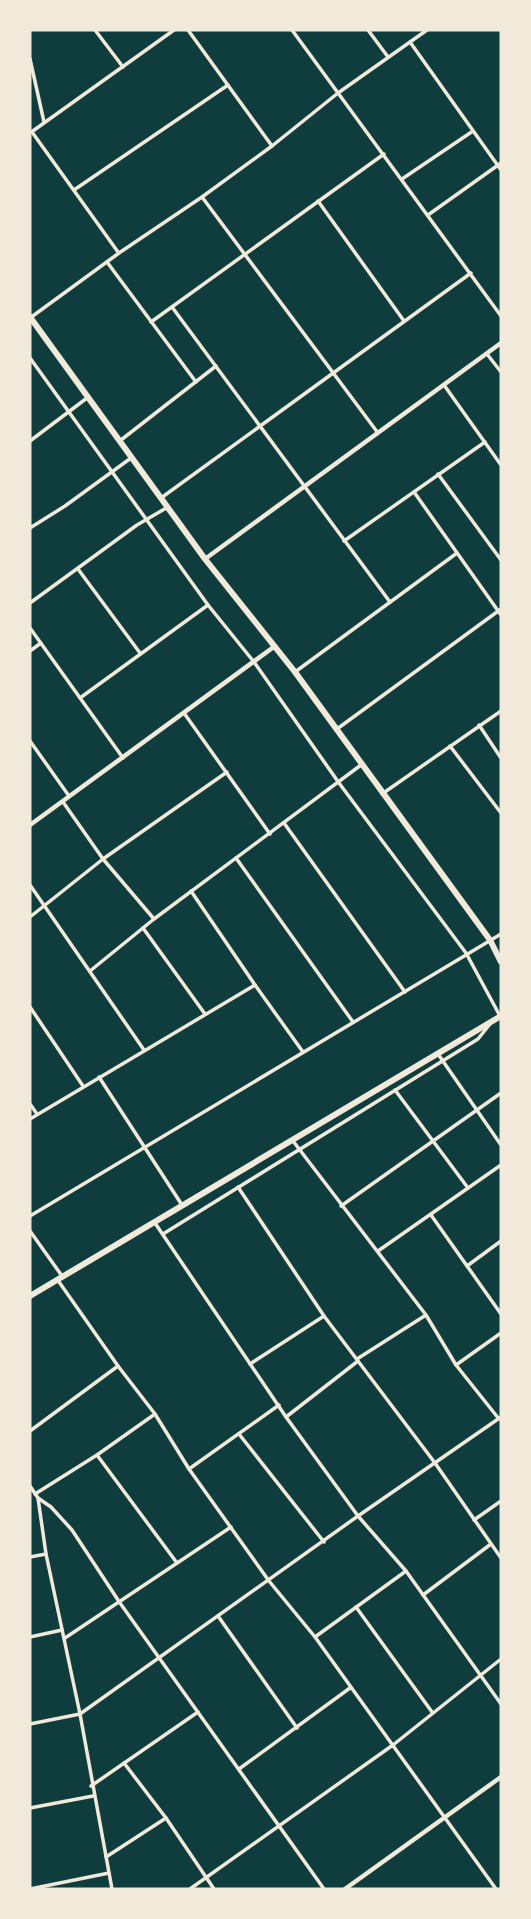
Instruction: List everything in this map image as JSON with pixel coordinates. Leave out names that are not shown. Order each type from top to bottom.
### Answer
[{"type":"main road","points":[[30,317],[33,327],[205,559],[275,646],[490,940],[501,962]]},
{"type":"main road","points":[[30,1296],[501,1016]]},
{"type":"street","points":[[95,30],[123,67]]},
{"type":"street","points":[[119,253],[31,132],[174,30]]},
{"type":"street","points":[[292,30],[501,316]]},
{"type":"street","points":[[368,30],[388,57]]},
{"type":"street","points":[[30,317],[202,197],[338,93],[427,30]]},
{"type":"street","points":[[191,31],[272,146]]},
{"type":"street","points":[[410,42],[501,170]]},
{"type":"street","points":[[30,59],[45,122]]},
{"type":"street","points":[[74,190],[228,85]]},
{"type":"street","points":[[402,179],[473,131]]},
{"type":"street","points":[[151,322],[384,154]]},
{"type":"street","points":[[428,215],[499,164]]},
{"type":"street","points":[[202,197],[378,433]]},
{"type":"street","points":[[318,201],[404,321]]},
{"type":"street","points":[[107,262],[196,382]]},
{"type":"street","points":[[161,498],[471,274]]},
{"type":"street","points":[[172,307],[390,602]]},
{"type":"street","points":[[205,559],[501,343]]},
{"type":"street","points":[[487,354],[501,372]]},
{"type":"street","points":[[30,358],[208,605],[254,662],[466,953],[501,1016]]},
{"type":"street","points":[[120,441],[216,366]]},
{"type":"street","points":[[444,385],[501,465]]},
{"type":"street","points":[[30,441],[88,398]]},
{"type":"street","points":[[344,541],[485,442]]},
{"type":"street","points":[[30,528],[65,506],[131,457]]},
{"type":"street","points":[[438,474],[501,560]]},
{"type":"street","points":[[336,731],[500,612],[414,492]]},
{"type":"street","points":[[30,603],[146,519],[167,507]]},
{"type":"street","points":[[295,673],[457,553]]},
{"type":"street","points":[[78,569],[140,653]]},
{"type":"street","points":[[80,698],[208,605]]},
{"type":"street","points":[[30,628],[123,758]]},
{"type":"street","points":[[30,651],[41,643]]},
{"type":"street","points":[[30,825],[275,646]]},
{"type":"street","points":[[382,794],[501,712]]},
{"type":"street","points":[[184,713],[270,834]]},
{"type":"street","points":[[479,725],[501,758]]},
{"type":"street","points":[[30,741],[69,796]]},
{"type":"street","points":[[450,746],[501,813]]},
{"type":"street","points":[[90,971],[154,919],[361,765]]},
{"type":"street","points":[[30,917],[103,859],[228,772]]},
{"type":"street","points":[[62,802],[103,859],[154,919]]},
{"type":"street","points":[[284,823],[405,992]]},
{"type":"street","points":[[236,858],[353,1021]]},
{"type":"street","points":[[30,885],[144,1050]]},
{"type":"street","points":[[191,891],[303,1052]]},
{"type":"street","points":[[143,928],[206,1015]]},
{"type":"street","points":[[30,1216],[501,934]]},
{"type":"street","points":[[30,1119],[254,985]]},
{"type":"street","points":[[30,1007],[83,1086]]},
{"type":"street","points":[[163,1234],[478,1039],[490,1023]]},
{"type":"street","points":[[437,1053],[501,1144]]},
{"type":"street","points":[[99,1077],[183,1206]]},
{"type":"street","points":[[395,1090],[468,1188]]},
{"type":"street","points":[[341,1206],[501,1093]]},
{"type":"street","points":[[30,1104],[37,1115]]},
{"type":"street","points":[[30,1724],[80,1714],[500,1418],[456,1365],[426,1315],[293,1141]]},
{"type":"street","points":[[378,1251],[501,1164]]},
{"type":"street","points":[[238,1187],[324,1316],[435,1463],[501,1558]]},
{"type":"street","points":[[431,1215],[501,1314]]},
{"type":"street","points":[[155,1223],[286,1417],[358,1516],[406,1571],[501,1704]]},
{"type":"street","points":[[30,1231],[118,1366],[155,1414],[189,1469],[269,1581],[315,1637],[495,1889],[501,1884]]},
{"type":"street","points":[[467,1266],[501,1241]]},
{"type":"street","points":[[286,1417],[357,1360],[426,1315]]},
{"type":"street","points":[[250,1364],[324,1316]]},
{"type":"street","points":[[456,1365],[501,1333]]},
{"type":"street","points":[[30,1431],[118,1366]]},
{"type":"street","points":[[189,1469],[279,1405]]},
{"type":"street","points":[[37,1496],[155,1414]]},
{"type":"street","points":[[239,1434],[324,1542]]},
{"type":"street","points":[[97,1455],[177,1563]]},
{"type":"street","points":[[30,1486],[66,1523],[324,1889]]},
{"type":"street","points":[[37,1496],[112,1889]]},
{"type":"street","points":[[474,1520],[501,1501]]},
{"type":"street","points":[[65,1637],[231,1527]]},
{"type":"street","points":[[423,1595],[491,1544]]},
{"type":"street","points":[[30,1557],[46,1553]]},
{"type":"street","points":[[315,1637],[406,1571]]},
{"type":"street","points":[[356,1607],[432,1712]]},
{"type":"street","points":[[218,1616],[297,1728]]},
{"type":"street","points":[[30,1637],[63,1630]]},
{"type":"street","points":[[190,1889],[393,1745],[501,1659]]},
{"type":"street","points":[[239,1769],[350,1688]]},
{"type":"street","points":[[92,1786],[198,1712]]},
{"type":"street","points":[[124,1763],[166,1818],[214,1889]]},
{"type":"street","points":[[345,1889],[501,1777]]},
{"type":"street","points":[[30,1808],[93,1796]]},
{"type":"street","points":[[106,1857],[166,1818]]},
{"type":"street","points":[[30,1889],[109,1873]]}]
